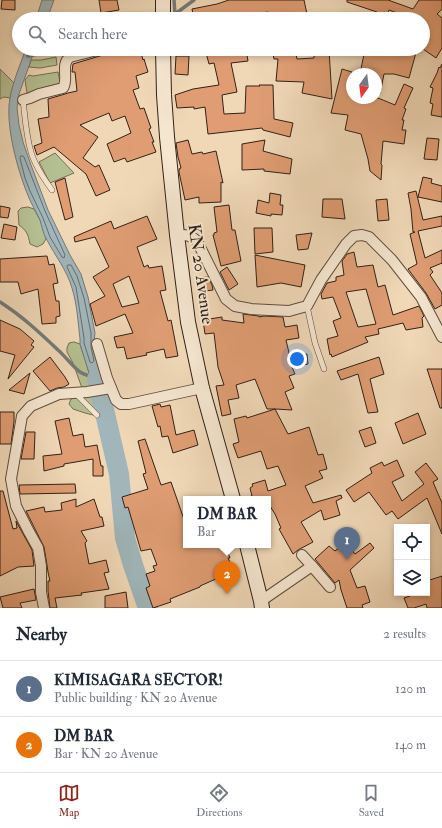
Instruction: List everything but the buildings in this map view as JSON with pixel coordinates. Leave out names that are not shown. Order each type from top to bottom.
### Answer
[{"type":"main road","points":[[163,0],[163,12]]},
{"type":"main road","name":"KN 20 Avenue","points":[[163,56],[167,137],[188,322],[202,388],[232,496]]},
{"type":"main road","points":[[247,548],[262,604]]},
{"type":"street","points":[[23,100],[63,88],[65,83],[65,64],[67,59],[74,56]]},
{"type":"street","points":[[177,235],[192,236],[226,299],[235,306],[251,309],[289,311],[307,306],[321,280],[346,244],[354,236],[362,235],[369,237],[392,260],[421,297],[442,337]]},
{"type":"street","points":[[97,344],[108,388],[118,402],[125,404],[202,388]]},
{"type":"street","points":[[44,608],[38,548],[16,506],[11,479],[22,416],[30,406],[59,394],[87,392],[108,388]]},
{"type":"street","points":[[302,555],[330,587]]},
{"type":"street","points":[[262,604],[312,566]]},
{"type":"lane","points":[[23,100],[31,152],[35,162],[52,190]]},
{"type":"lane","points":[[307,306],[315,343],[324,368]]},
{"type":"lane","points":[[74,392],[97,415]]},
{"type":"green space","points":[[56,57],[57,65],[40,68],[29,67],[31,60]]},
{"type":"green space","points":[[0,69],[14,83],[10,98],[4,97],[0,99]]},
{"type":"green space","points":[[58,72],[60,82],[58,86],[27,93],[25,80],[29,75],[33,76]]},
{"type":"green space","points":[[55,153],[74,173],[50,183],[39,162]]},
{"type":"green space","points":[[28,207],[34,209],[40,220],[46,239],[43,244],[37,247],[30,244],[27,233],[19,225],[18,211],[21,208]]},
{"type":"green space","points":[[74,342],[80,344],[89,372],[91,387],[82,388],[73,363],[67,352],[69,343]]},
{"type":"green space","points":[[94,394],[97,399],[99,413],[93,415],[85,413],[73,409],[69,404],[71,399],[82,395]]},
{"type":"water","points":[[42,0],[54,0],[50,12],[38,12]]},
{"type":"water","points":[[23,56],[33,56],[19,94],[17,108],[19,125],[23,142],[48,210],[81,274],[88,297],[95,333],[94,342],[102,378],[97,379],[90,376],[80,344],[74,294],[70,281],[44,235],[40,220],[23,183],[16,159],[9,120],[10,98]]},
{"type":"waterway","points":[[174,0],[175,12]]},
{"type":"waterway","points":[[178,12],[194,0]]},
{"type":"waterway","points":[[0,302],[16,313],[37,331],[80,372],[97,379]]},
{"type":"waterway","points":[[97,379],[119,474],[125,538],[148,608]]},
{"type":"place","name":"KIMISAGARA SECTOR!","points":[[347,560]]},
{"type":"place","name":"DM BAR","points":[[227,594]]}]
